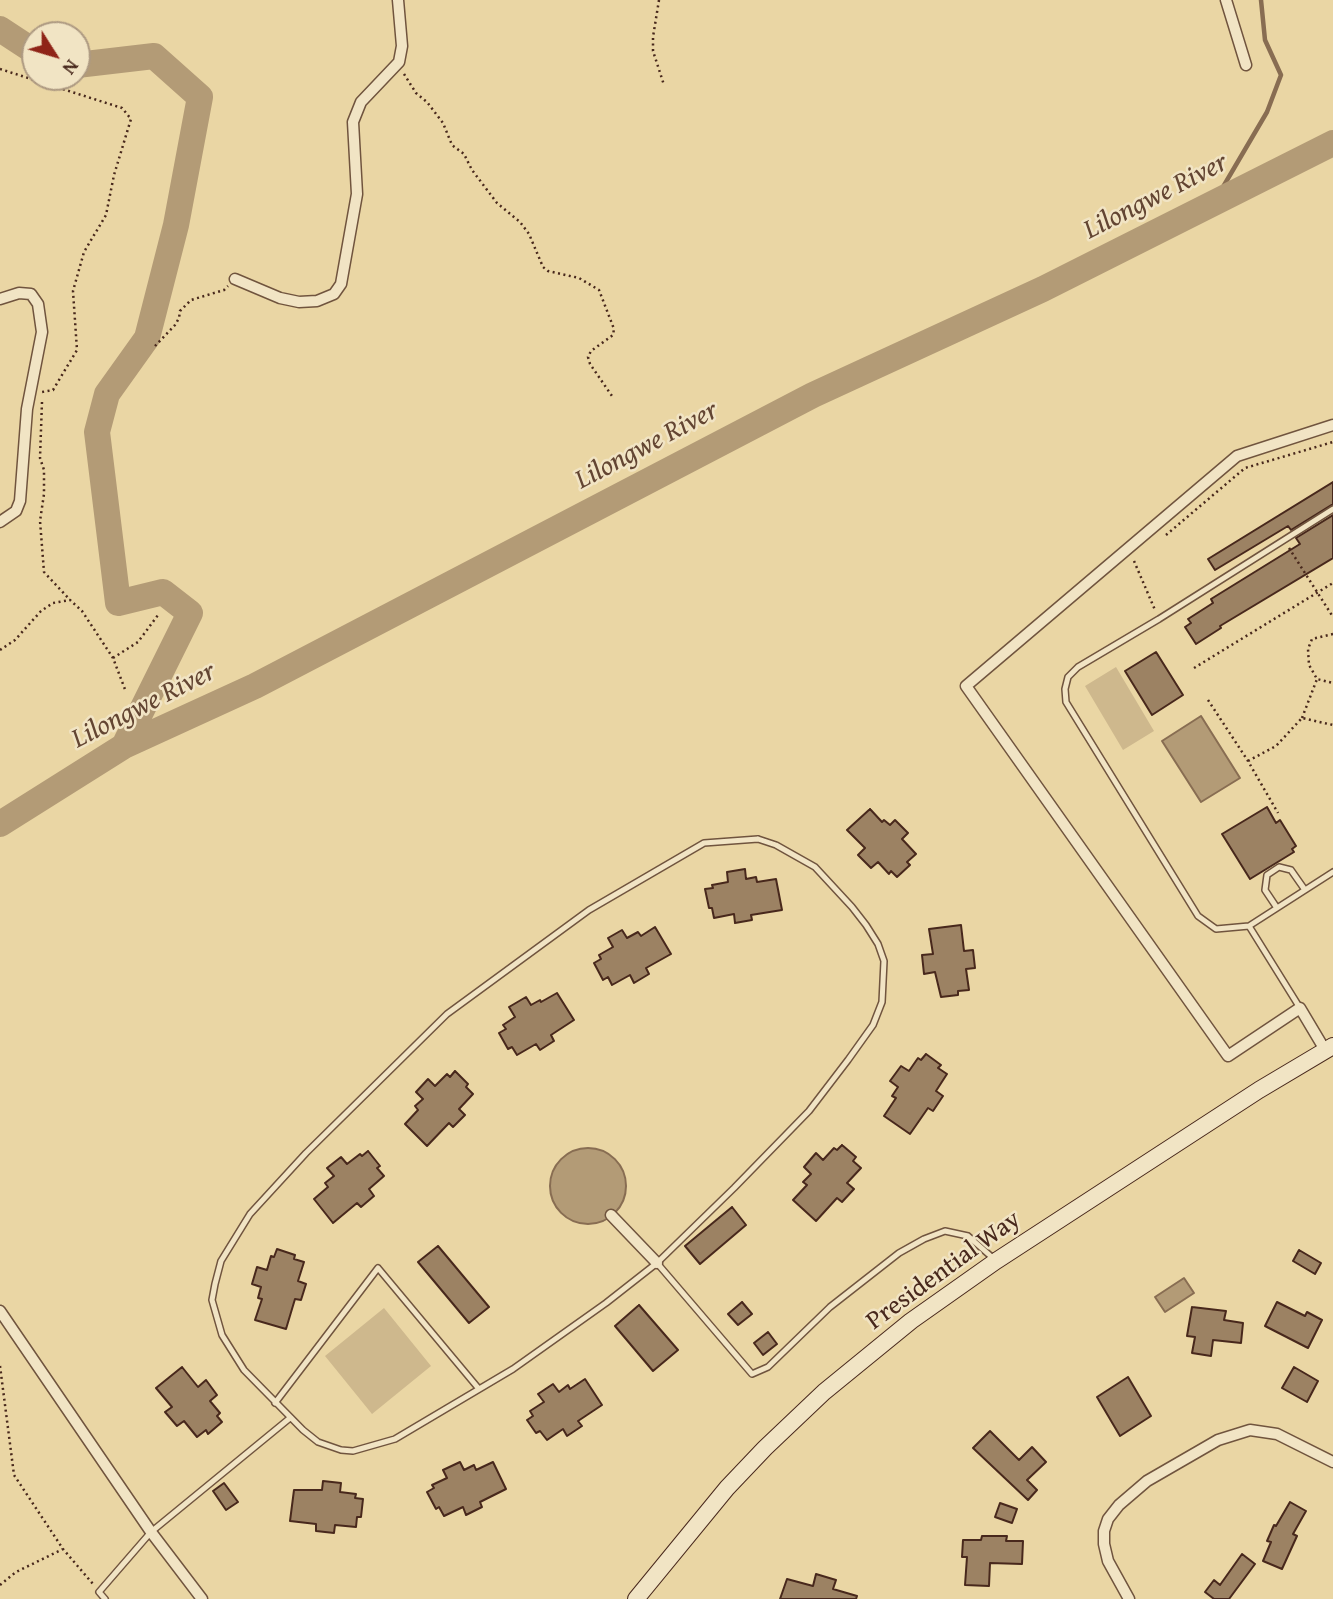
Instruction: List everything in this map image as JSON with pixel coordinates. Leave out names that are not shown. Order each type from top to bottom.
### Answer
[{"type":"main road","name":"Presidential Way","points":[[636,1599],[727,1488],[803,1411],[911,1321],[996,1261],[1259,1090],[1329,1048]]},
{"type":"street","points":[[235,279],[280,298],[299,302],[317,301],[334,294],[341,284],[356,194],[353,122],[362,102],[399,62],[402,46],[398,0]]},
{"type":"street","points":[[1226,0],[1246,65]]},
{"type":"street","points":[[0,299],[19,293],[31,294],[38,304],[42,332],[27,408],[20,501],[16,511],[0,522]]},
{"type":"street","points":[[1329,1048],[1300,1008],[1228,1056],[966,687],[1237,456],[1333,425]]},
{"type":"street","points":[[611,1215],[657,1263]]},
{"type":"street","points":[[0,1311],[151,1532],[202,1599]]},
{"type":"street","points":[[1129,1599],[1108,1561],[1104,1531],[1108,1519],[1119,1505],[1147,1481],[1219,1440],[1250,1430],[1277,1434],[1333,1461]]},
{"type":"lane","points":[[1333,509],[1078,667],[1069,677],[1065,689],[1066,702],[1198,916],[1216,929],[1249,926],[1333,872]]},
{"type":"lane","points":[[758,839],[776,845],[815,867],[835,886],[866,925],[884,961],[883,1002],[873,1025],[809,1111],[657,1263],[575,1325],[479,1389],[395,1439],[352,1451],[318,1442],[290,1418],[244,1370],[222,1335],[212,1300],[221,1261],[250,1214],[306,1153],[447,1014],[589,910],[704,843],[758,839]]},
{"type":"lane","points":[[1277,908],[1265,890],[1266,875],[1279,867],[1291,870],[1305,890]]},
{"type":"lane","points":[[1249,926],[1300,1008]]},
{"type":"lane","points":[[657,1263],[752,1374],[768,1367],[799,1335],[859,1284],[899,1253],[924,1239],[945,1231],[968,1236],[996,1261]]},
{"type":"lane","points":[[275,1403],[378,1268],[479,1389]]},
{"type":"lane","points":[[105,1599],[100,1591],[151,1532],[290,1418]]},
{"type":"path","points":[[659,0],[653,51],[664,85]]},
{"type":"path","points":[[399,62],[407,81],[443,122],[452,145],[464,155],[497,203],[520,222],[529,234],[543,267],[548,271],[579,278],[599,290],[614,329],[613,335],[597,346],[588,357],[611,396]]},
{"type":"path","points":[[0,69],[122,108],[131,120],[114,175],[106,215],[84,252],[73,291],[77,350],[52,390],[43,391],[40,458],[44,470],[40,521],[44,572],[82,611],[113,658],[126,692]]},
{"type":"path","points":[[155,346],[175,325],[180,318],[180,311],[191,300],[224,290],[235,279]]},
{"type":"path","points":[[1164,536],[1245,468],[1333,442]]},
{"type":"path","points":[[1284,539],[1333,617]]},
{"type":"path","points":[[1134,562],[1159,619]]},
{"type":"path","points":[[1194,668],[1333,583]]},
{"type":"path","points":[[0,649],[15,640],[41,611],[53,603],[70,600]]},
{"type":"path","points":[[113,658],[138,642],[158,615]]},
{"type":"path","points":[[1333,634],[1312,639],[1308,649],[1309,665],[1317,679],[1333,683]]},
{"type":"path","points":[[1248,761],[1276,746],[1302,718],[1317,679]]},
{"type":"path","points":[[1208,700],[1278,813]]},
{"type":"path","points":[[1302,718],[1333,725]]},
{"type":"path","points":[[0,1366],[14,1475],[63,1549],[100,1591]]},
{"type":"path","points":[[0,1585],[16,1572],[63,1549]]},
{"type":"shaded area","points":[[1116,667],[1154,731],[1123,750],[1085,686]]},
{"type":"shaded area","points":[[1201,716],[1240,778],[1201,802],[1162,741]]},
{"type":"shaded area","points":[[588,1148],[602,1151],[615,1159],[623,1172],[626,1186],[623,1200],[615,1213],[602,1221],[588,1224],[574,1221],[561,1213],[553,1200],[550,1186],[553,1172],[561,1159],[574,1151]]},
{"type":"shaded area","points":[[1184,1278],[1194,1293],[1165,1312],[1155,1297]]},
{"type":"shaded area","points":[[384,1308],[431,1366],[372,1414],[325,1356]]},
{"type":"building","points":[[1333,482],[1333,504],[1291,530],[1288,526],[1215,570],[1208,559]]},
{"type":"building","points":[[1333,515],[1333,558],[1220,626],[1221,628],[1196,644],[1185,627],[1191,623],[1188,619],[1213,603],[1211,599],[1300,544],[1296,538]]},
{"type":"building","points":[[1156,652],[1183,695],[1152,715],[1125,671]]},
{"type":"building","points":[[1267,807],[1276,823],[1280,820],[1296,846],[1292,849],[1294,852],[1250,879],[1222,834]]},
{"type":"building","points":[[870,809],[882,822],[884,820],[890,825],[895,820],[908,833],[902,839],[916,854],[907,862],[910,865],[897,877],[891,871],[889,874],[878,862],[871,868],[858,855],[865,848],[847,830]]},
{"type":"building","points":[[745,869],[746,879],[756,877],[757,882],[776,879],[782,910],[751,915],[752,920],[735,923],[734,914],[714,918],[705,889],[728,882],[727,872]]},
{"type":"building","points":[[961,925],[964,951],[973,950],[975,968],[966,969],[969,990],[958,991],[958,995],[941,997],[935,972],[924,974],[922,955],[933,954],[929,929]]},
{"type":"building","points":[[655,927],[671,954],[646,968],[649,974],[634,983],[630,975],[612,985],[608,977],[603,980],[594,963],[601,959],[599,955],[613,947],[608,938],[622,930],[627,938],[638,932],[641,936]]},
{"type":"building","points":[[557,993],[574,1020],[551,1035],[554,1041],[540,1050],[536,1044],[517,1055],[512,1047],[508,1049],[499,1033],[506,1029],[503,1025],[515,1017],[509,1007],[526,997],[531,1005]]},
{"type":"building","points":[[926,1054],[941,1065],[938,1068],[947,1074],[936,1091],[943,1096],[933,1111],[928,1108],[910,1134],[884,1116],[896,1098],[892,1096],[898,1087],[890,1081],[901,1066],[909,1071],[918,1058],[921,1060]]},
{"type":"building","points":[[455,1071],[468,1084],[466,1087],[473,1094],[459,1109],[465,1115],[453,1127],[449,1123],[427,1146],[405,1124],[418,1110],[415,1106],[423,1099],[416,1092],[428,1079],[435,1086],[447,1074],[450,1077]]},
{"type":"building","points":[[842,1145],[856,1157],[853,1161],[861,1168],[847,1183],[854,1189],[842,1202],[837,1198],[816,1221],[793,1200],[807,1185],[803,1182],[811,1174],[804,1167],[816,1153],[823,1160],[834,1148],[837,1150]]},
{"type":"building","points":[[368,1151],[384,1176],[369,1189],[374,1196],[361,1207],[357,1203],[333,1223],[314,1199],[328,1187],[325,1183],[334,1176],[327,1168],[341,1157],[347,1164]]},
{"type":"building","points":[[732,1207],[746,1225],[700,1264],[685,1246]]},
{"type":"building","points":[[438,1246],[489,1307],[469,1323],[418,1262]]},
{"type":"building","points":[[277,1249],[295,1255],[294,1259],[304,1262],[298,1281],[306,1284],[301,1300],[295,1299],[286,1329],[255,1320],[262,1299],[258,1298],[261,1287],[252,1284],[257,1267],[267,1270],[271,1256],[274,1257]]},
{"type":"building","points":[[1299,1250],[1321,1263],[1315,1274],[1293,1261]]},
{"type":"building","points":[[742,1302],[752,1314],[738,1325],[728,1314]]},
{"type":"building","points":[[1277,1302],[1305,1316],[1307,1312],[1322,1320],[1308,1348],[1265,1326]]},
{"type":"building","points":[[639,1305],[678,1350],[653,1371],[615,1326]]},
{"type":"building","points":[[1192,1307],[1226,1311],[1224,1320],[1243,1323],[1241,1343],[1213,1340],[1211,1356],[1192,1353],[1195,1337],[1187,1336]]},
{"type":"building","points":[[768,1332],[777,1344],[763,1355],[754,1343]]},
{"type":"building","points":[[182,1367],[198,1387],[206,1380],[217,1395],[210,1401],[220,1413],[217,1416],[222,1422],[208,1434],[206,1430],[197,1437],[184,1421],[177,1426],[165,1412],[172,1407],[156,1388]]},
{"type":"building","points":[[1294,1367],[1318,1381],[1307,1402],[1282,1388]]},
{"type":"building","points":[[1128,1377],[1151,1416],[1120,1436],[1097,1397]]},
{"type":"building","points":[[585,1379],[602,1405],[578,1421],[582,1426],[567,1436],[563,1429],[547,1440],[540,1431],[536,1433],[527,1420],[533,1416],[530,1411],[544,1402],[538,1394],[553,1384],[559,1392],[568,1385],[570,1389]]},
{"type":"building","points":[[990,1431],[1019,1460],[1032,1447],[1046,1462],[1027,1480],[1037,1490],[1028,1500],[973,1448]]},
{"type":"building","points":[[460,1462],[464,1470],[474,1465],[476,1470],[493,1462],[506,1489],[480,1502],[482,1507],[466,1515],[463,1507],[444,1516],[439,1507],[436,1509],[427,1492],[434,1488],[432,1485],[447,1478],[443,1470]]},
{"type":"building","points":[[323,1481],[341,1483],[340,1492],[356,1494],[355,1498],[363,1499],[361,1517],[357,1517],[356,1527],[335,1525],[334,1533],[316,1531],[316,1524],[290,1521],[294,1490],[322,1490]]},
{"type":"building","points":[[224,1483],[238,1502],[226,1510],[213,1491]]},
{"type":"building","points":[[1290,1502],[1306,1511],[1293,1534],[1297,1536],[1282,1569],[1263,1561],[1274,1525],[1276,1526]]},
{"type":"building","points":[[1000,1503],[1017,1509],[1012,1523],[995,1517]]},
{"type":"building","points":[[982,1536],[1007,1536],[1006,1541],[1023,1541],[1022,1564],[990,1563],[989,1586],[965,1585],[967,1557],[962,1557],[963,1540],[981,1540]]},
{"type":"building","points":[[1242,1554],[1255,1564],[1229,1599],[1214,1599],[1205,1592],[1214,1580],[1220,1585]]},
{"type":"building","points":[[816,1574],[836,1580],[833,1589],[857,1596],[856,1599],[780,1599],[787,1579],[813,1586]]},
{"type":"waterway","points":[[1213,204],[1267,112],[1281,75],[1265,40],[1261,0]]},
{"type":"waterway","points":[[0,29],[21,43]]},
{"type":"waterway","points":[[91,63],[154,56],[200,97],[176,225],[147,338],[107,394],[97,432],[118,603],[163,592],[190,613],[124,746]]},
{"type":"waterway","name":"Lilongwe River","points":[[0,824],[124,746],[255,686],[813,395],[1043,289],[1333,143]]}]
